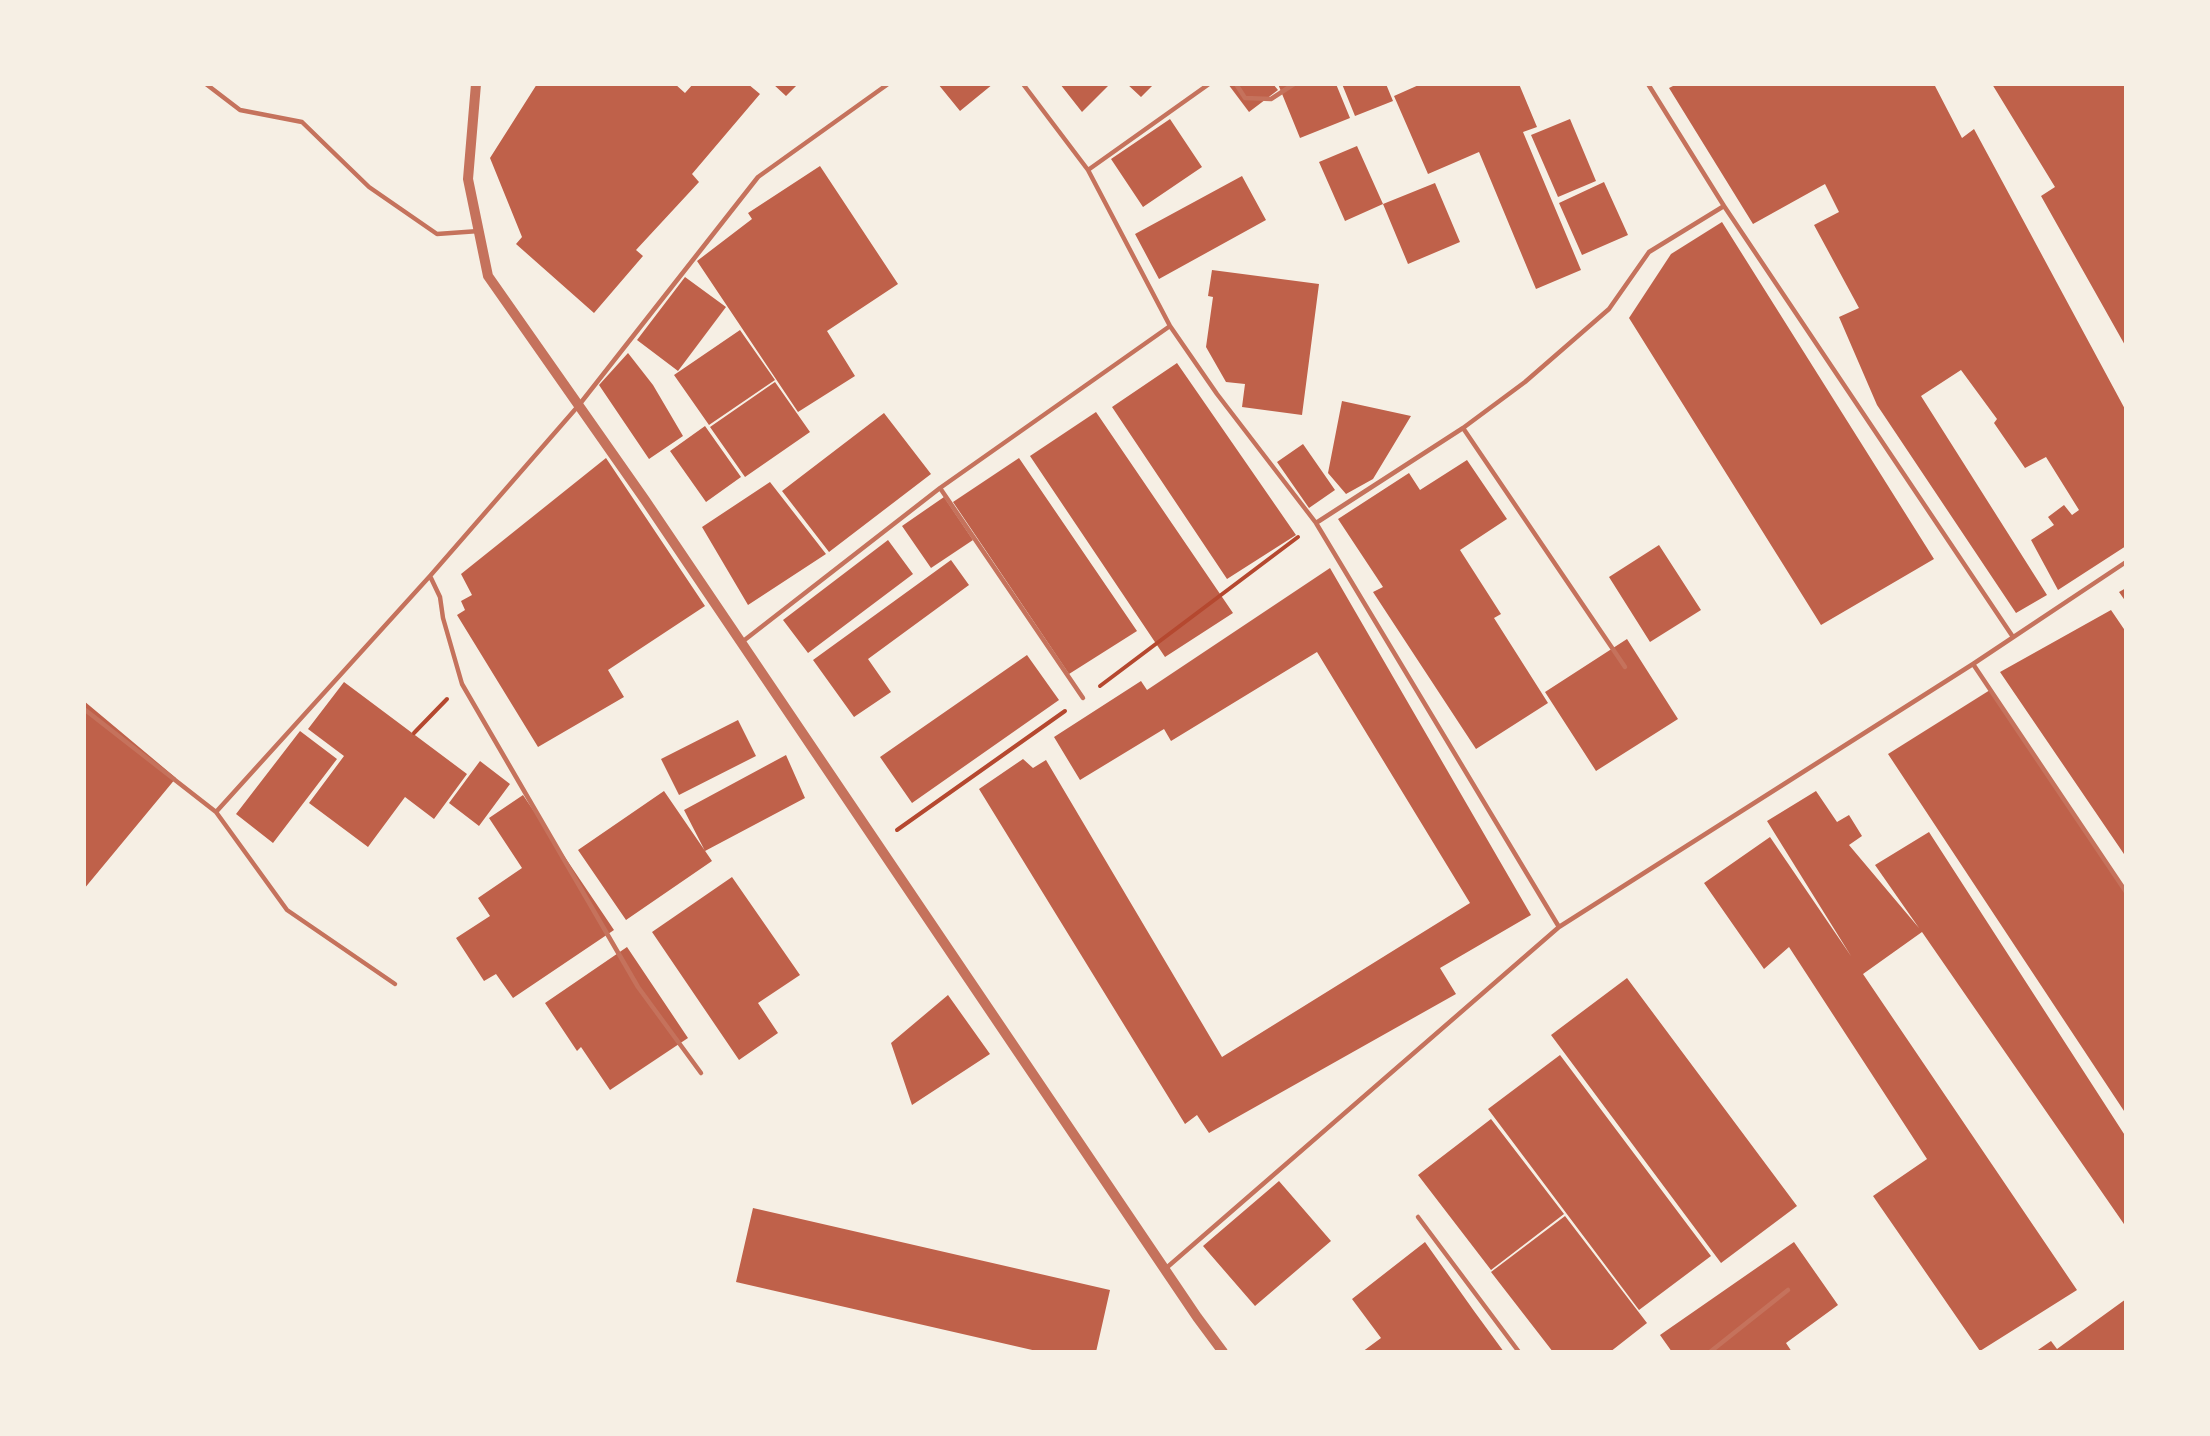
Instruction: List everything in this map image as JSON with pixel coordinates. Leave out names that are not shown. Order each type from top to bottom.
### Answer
[{"type":"street","points":[[476,84],[468,179],[488,276],[742,642],[1164,1270],[1223,1352]]},
{"type":"lane","points":[[207,84],[240,110],[302,122],[369,187],[437,234],[479,231]]},
{"type":"lane","points":[[216,812],[429,576],[579,405],[758,177],[888,84]]},
{"type":"lane","points":[[1023,84],[1088,170],[1170,326],[1217,394],[1316,523],[1559,927]]},
{"type":"lane","points":[[1088,170],[1209,84]]},
{"type":"lane","points":[[1236,84],[1245,98],[1263,99],[1272,99],[1294,84]]},
{"type":"lane","points":[[1648,84],[1724,206],[2013,637]]},
{"type":"lane","points":[[1316,523],[1463,428],[1526,382],[1609,309],[1649,252],[1724,206]]},
{"type":"lane","points":[[742,642],[940,488],[1170,326]]},
{"type":"lane","points":[[1463,428],[1625,667]]},
{"type":"lane","points":[[940,488],[1083,698]]},
{"type":"lane","points":[[1164,1270],[1559,927],[1973,664],[2126,562]]},
{"type":"lane","points":[[429,576],[440,597],[443,618],[462,684],[638,987],[701,1073]]},
{"type":"lane","points":[[1973,664],[2126,892]]},
{"type":"lane","points":[[84,709],[216,812],[287,910],[395,984]]},
{"type":"lane","points":[[1418,1217],[1519,1352]]},
{"type":"lane","points":[[1710,1352],[1788,1290]]},
{"type":"path","points":[[414,733],[462,684]]},
{"type":"building","points":[[537,84],[675,84],[685,93],[693,84],[748,84],[760,94],[692,174],[699,182],[636,250],[643,256],[594,313],[516,244],[522,237],[490,158]]},
{"type":"building","points":[[773,84],[798,84],[786,96]]},
{"type":"building","points":[[938,84],[993,84],[960,111]]},
{"type":"building","points":[[1060,84],[1110,84],[1082,112]]},
{"type":"building","points":[[1127,84],[1154,84],[1141,97]]},
{"type":"building","points":[[1228,84],[1273,84],[1278,90],[1249,112]]},
{"type":"building","points":[[1278,84],[1336,84],[1350,118],[1300,138]]},
{"type":"building","points":[[1342,84],[1386,84],[1393,101],[1355,116]]},
{"type":"building","points":[[1421,84],[1519,84],[1537,127],[1523,132],[1581,270],[1536,289],[1479,152],[1428,174],[1394,96]]},
{"type":"building","points":[[1677,84],[1934,84],[1962,138],[1974,129],[2126,411],[2126,546],[2058,590],[2031,540],[2054,525],[2048,517],[2064,505],[2072,515],[2079,510],[2046,457],[2025,468],[1994,423],[1997,419],[1961,370],[1921,396],[2047,595],[2016,613],[1877,405],[1839,317],[1859,308],[1814,225],[1839,212],[1825,184],[1753,224],[1669,88]]},
{"type":"building","points":[[1992,84],[2126,84],[2126,347],[2041,196],[2055,187]]},
{"type":"building","points":[[1170,119],[1202,167],[1143,207],[1111,159]]},
{"type":"building","points":[[1570,119],[1596,181],[1558,197],[1531,135]]},
{"type":"building","points":[[1357,146],[1383,204],[1345,221],[1319,162]]},
{"type":"building","points":[[820,166],[898,284],[827,331],[855,376],[798,412],[697,261],[752,219],[748,213]]},
{"type":"building","points":[[1242,176],[1266,220],[1159,279],[1135,234]]},
{"type":"building","points":[[1604,182],[1628,235],[1582,255],[1559,203]]},
{"type":"building","points":[[1435,183],[1460,242],[1408,264],[1383,204]]},
{"type":"building","points":[[1722,222],[1934,559],[1821,625],[1629,318],[1671,254]]},
{"type":"building","points":[[1212,270],[1319,284],[1302,415],[1242,407],[1245,384],[1226,382],[1206,347],[1213,297],[1208,296]]},
{"type":"building","points":[[685,277],[726,307],[678,371],[637,340]]},
{"type":"building","points":[[740,330],[775,380],[709,425],[674,375]]},
{"type":"building","points":[[628,353],[653,385],[683,436],[649,459],[599,385]]},
{"type":"building","points":[[1177,363],[1296,535],[1227,579],[1112,407]]},
{"type":"building","points":[[775,382],[810,432],[745,477],[710,427]]},
{"type":"building","points":[[1342,401],[1411,416],[1373,479],[1346,494],[1328,473]]},
{"type":"building","points":[[1096,412],[1233,613],[1165,657],[1030,456]]},
{"type":"building","points":[[884,413],[931,474],[829,552],[782,491]]},
{"type":"building","points":[[705,426],[741,477],[706,502],[670,451]]},
{"type":"building","points":[[1303,444],[1335,490],[1309,508],[1277,462]]},
{"type":"building","points":[[606,458],[705,606],[608,670],[624,697],[538,747],[457,615],[465,610],[461,601],[472,595],[461,574]]},
{"type":"building","points":[[1019,458],[1137,631],[1069,674],[953,502]]},
{"type":"building","points":[[1467,460],[1507,519],[1460,550],[1501,614],[1494,618],[1548,703],[1476,749],[1373,592],[1383,587],[1338,519],[1409,473],[1420,490]]},
{"type":"building","points":[[770,482],[826,554],[748,605],[702,527]]},
{"type":"building","points":[[944,497],[973,540],[931,568],[902,526]]},
{"type":"building","points":[[888,540],[913,574],[808,653],[783,620]]},
{"type":"building","points":[[1659,545],[1701,610],[1650,642],[1609,577]]},
{"type":"building","points":[[951,560],[969,585],[868,659],[891,692],[854,717],[813,660]]},
{"type":"building","points":[[1330,568],[1531,915],[1440,968],[1456,994],[1209,1133],[1197,1115],[1185,1124],[979,789],[1023,759],[1033,768],[1046,760],[1222,1057],[1470,903],[1317,652],[1171,741],[1164,729],[1080,780],[1054,737],[1141,681],[1147,690]]},
{"type":"building","points":[[2126,588],[2126,602],[2119,592]]},
{"type":"building","points":[[2111,610],[2126,632],[2126,857],[2000,672]]},
{"type":"building","points":[[1627,639],[1678,719],[1596,771],[1545,692]]},
{"type":"building","points":[[1027,655],[1059,700],[912,803],[880,757]]},
{"type":"building","points":[[344,682],[467,774],[434,819],[405,797],[368,847],[309,803],[344,756],[308,729]]},
{"type":"building","points":[[1990,690],[2126,892],[2126,1114],[1888,754]]},
{"type":"building","points":[[84,701],[176,778],[84,889]]},
{"type":"building","points":[[738,720],[756,756],[679,795],[661,759]]},
{"type":"building","points":[[300,731],[337,759],[273,843],[236,814]]},
{"type":"building","points":[[786,755],[805,798],[705,851],[684,810]]},
{"type":"building","points":[[480,761],[510,784],[479,826],[449,803]]},
{"type":"building","points":[[664,791],[712,861],[626,920],[578,850]]},
{"type":"building","points":[[1816,791],[1837,822],[1849,815],[1862,836],[1849,845],[1919,928],[1875,865],[1929,832],[2126,1137],[2126,1227],[1922,932],[1863,974],[2077,1290],[1980,1351],[1873,1196],[1927,1159],[1789,947],[1764,969],[1704,883],[1770,837],[1851,956],[1767,821]]},
{"type":"building","points":[[523,795],[614,930],[513,998],[496,974],[484,981],[456,938],[490,916],[478,898],[522,868],[489,818]]},
{"type":"building","points":[[732,877],[800,975],[758,1003],[778,1033],[739,1060],[652,932]]},
{"type":"building","points":[[627,947],[688,1038],[610,1090],[581,1047],[577,1051],[545,1003]]},
{"type":"building","points":[[1627,978],[1797,1206],[1721,1263],[1551,1035]]},
{"type":"building","points":[[948,995],[990,1054],[912,1105],[891,1043]]},
{"type":"building","points":[[1560,1055],[1711,1256],[1639,1310],[1488,1109]]},
{"type":"building","points":[[1491,1119],[1564,1214],[1491,1270],[1418,1175]]},
{"type":"building","points":[[1279,1181],[1331,1241],[1255,1306],[1203,1246]]},
{"type":"building","points":[[753,1208],[1110,1290],[1096,1352],[1041,1352],[736,1282]]},
{"type":"building","points":[[1565,1216],[1647,1323],[1610,1352],[1553,1352],[1491,1272]]},
{"type":"building","points":[[1425,1242],[1504,1352],[1362,1352],[1381,1338],[1352,1299]]},
{"type":"building","points":[[1794,1242],[1838,1305],[1786,1343],[1792,1352],[1672,1352],[1660,1335]]},
{"type":"building","points":[[2126,1299],[2126,1352],[2035,1352],[2051,1341],[2057,1349]]}]
